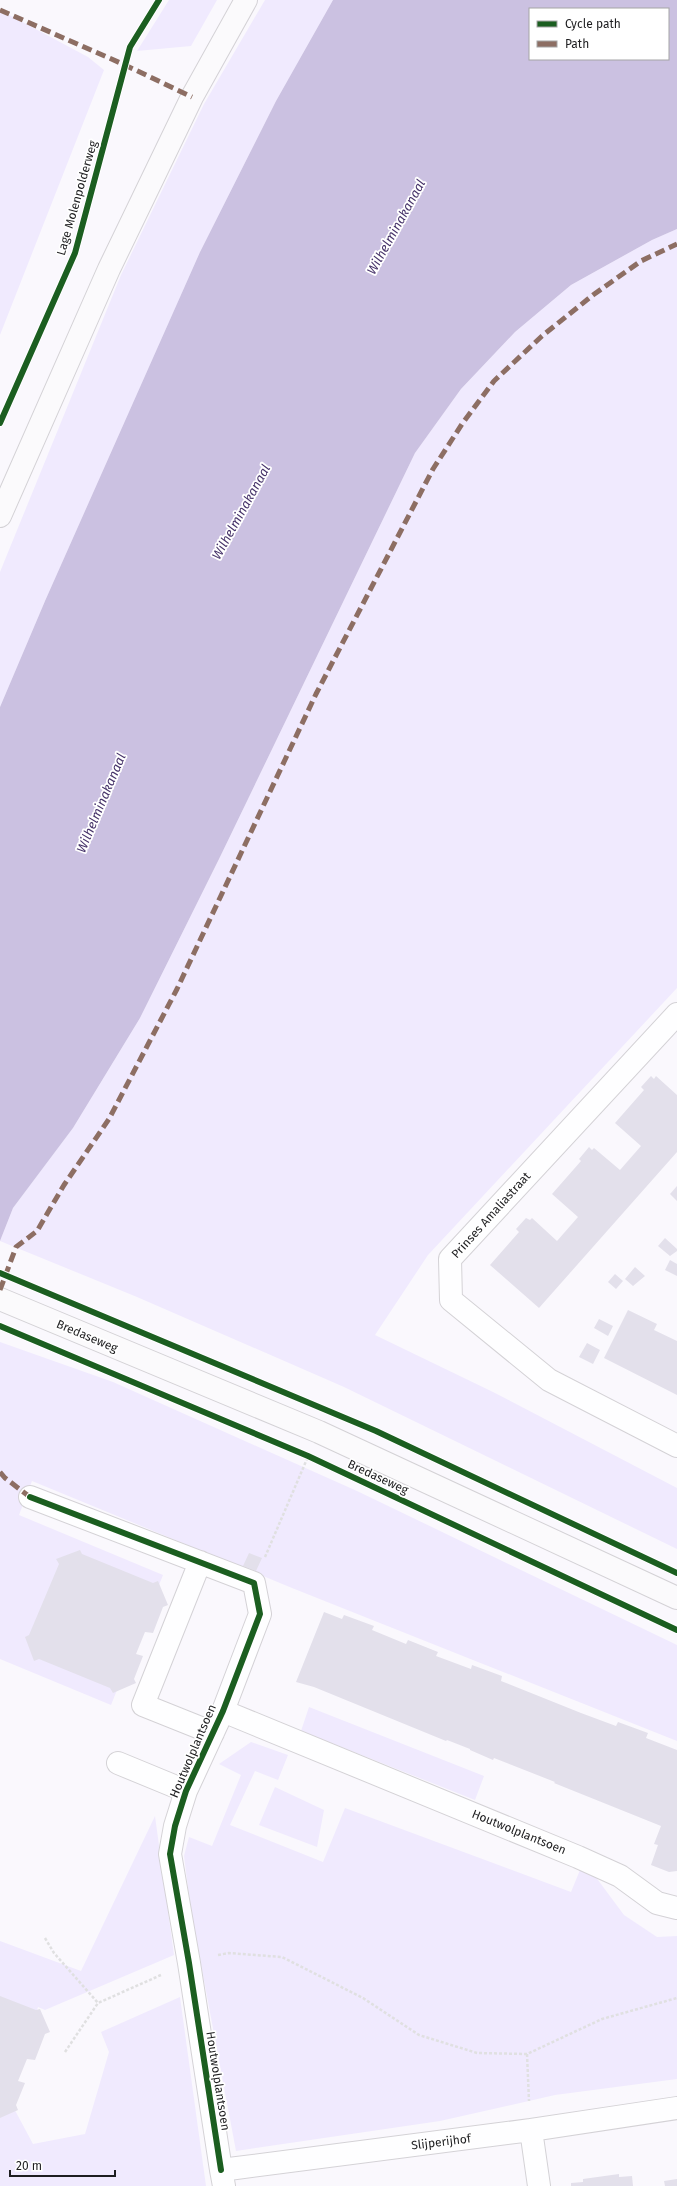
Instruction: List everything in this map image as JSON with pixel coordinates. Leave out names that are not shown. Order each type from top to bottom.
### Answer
[{"type":"street","points":[[0,516],[116,255],[192,97],[246,0]]},
{"type":"street","name":"Prinses Amaliastraat","points":[[677,1014],[450,1258],[452,1300],[549,1380],[677,1446]]},
{"type":"street","name":"Bredaseweg","points":[[0,1299],[75,1332],[320,1432],[677,1598]]},
{"type":"street","points":[[30,1497],[254,1583]]},
{"type":"street","name":"Houtwolplantsoen","points":[[200,1562],[143,1704],[213,1733]]},
{"type":"street","name":"Houtwolplantsoen","points":[[222,2178],[189,1963],[170,1854],[175,1826],[186,1791],[223,1711],[260,1614],[254,1583]]},
{"type":"street","name":"Houtwolplantsoen","points":[[223,1711],[578,1857],[620,1876],[657,1903],[677,1908]]},
{"type":"street","name":"Houtwolplantsoen","points":[[118,1763],[186,1791]]},
{"type":"street","name":"Slijperijhof","points":[[222,2178],[677,2108]]},
{"type":"street","points":[[531,2130],[539,2186]]},
{"type":"path","points":[[301,1453],[316,1459]]},
{"type":"path","points":[[254,1583],[308,1456]]},
{"type":"path","points":[[45,1938],[54,1954],[98,2003]]},
{"type":"path","points":[[65,2052],[98,2003],[189,1963],[229,1953],[282,1957],[363,1998],[419,2036],[477,2053],[527,2054],[602,2019],[677,1998]]},
{"type":"path","points":[[527,2054],[531,2130]]},
{"type":"shaded area","points":[[169,0],[217,0],[191,46],[137,51]]},
{"type":"shaded area","points":[[265,0],[333,0],[276,101],[200,252],[45,601],[0,707],[0,572],[121,275],[204,104]]},
{"type":"shaded area","points":[[0,10],[88,57],[104,70],[0,335]]},
{"type":"shaded area","points":[[677,229],[677,988],[428,1255],[375,1335],[493,1392],[677,1488],[677,1549],[344,1387],[137,1297],[0,1241],[13,1208],[73,1128],[140,1018],[220,857],[415,453],[461,389],[515,332],[571,285],[652,240]]},
{"type":"shaded area","points":[[0,1342],[113,1382],[357,1491],[677,1645],[677,1741],[292,1588],[32,1481],[19,1515],[163,1575],[111,1705],[0,1659]]},
{"type":"shaded area","points":[[309,1707],[484,1776],[475,1800],[301,1731]]},
{"type":"shaded area","points":[[251,1742],[288,1755],[278,1780],[255,1771],[230,1825],[323,1862],[345,1808],[571,1892],[580,1870],[595,1876],[624,1915],[657,1937],[677,1936],[677,2079],[555,2095],[440,2121],[236,2151],[191,1911],[184,1856],[189,1837],[212,1846],[241,1775],[219,1764]]},
{"type":"shaded area","points":[[275,1787],[324,1810],[317,1847],[259,1825]]},
{"type":"shaded area","points":[[155,1816],[174,1955],[45,2010],[38,2007],[6,2100],[10,2101],[33,2144],[85,2134],[109,2052],[101,2032],[180,1997],[206,2186],[0,2186],[0,1941],[81,1971]]},
{"type":"water","name":"Wilhelminakanaal","points":[[333,0],[677,0],[677,229],[652,240],[571,285],[515,332],[461,389],[415,453],[220,857],[140,1018],[73,1128],[13,1208],[0,1241],[0,707],[45,601],[200,252],[276,101]]},
{"type":"building","points":[[651,1076],[654,1079],[656,1076],[677,1095],[677,1152],[539,1308],[490,1265],[519,1232],[516,1229],[526,1218],[530,1220],[532,1218],[557,1241],[578,1217],[552,1194],[581,1161],[579,1159],[589,1147],[592,1150],[594,1148],[620,1170],[641,1146],[615,1123],[644,1090],[641,1087]]},
{"type":"building","points":[[677,1186],[677,1201],[670,1194]]},
{"type":"building","points":[[665,1238],[677,1249],[677,1251],[670,1256],[658,1246]]},
{"type":"building","points":[[670,1260],[677,1264],[677,1276],[665,1270]]},
{"type":"building","points":[[635,1267],[645,1276],[633,1286],[625,1279]]},
{"type":"building","points":[[615,1274],[623,1281],[616,1289],[608,1282]]},
{"type":"building","points":[[628,1310],[657,1324],[654,1330],[677,1341],[677,1395],[604,1358]]},
{"type":"building","points":[[599,1319],[613,1326],[608,1336],[594,1328]]},
{"type":"building","points":[[587,1343],[600,1350],[593,1364],[579,1357]]},
{"type":"building","points":[[80,1550],[82,1554],[153,1583],[158,1581],[168,1605],[163,1607],[153,1633],[145,1632],[136,1654],[143,1656],[134,1679],[136,1683],[113,1693],[110,1688],[39,1659],[34,1661],[25,1637],[29,1635],[59,1564],[56,1559]]},
{"type":"building","points":[[249,1553],[262,1558],[256,1571],[243,1566]]},
{"type":"building","points":[[324,1612],[342,1619],[344,1615],[374,1626],[372,1630],[406,1644],[408,1640],[438,1652],[436,1656],[471,1669],[472,1665],[502,1676],[501,1681],[581,1713],[616,1726],[618,1722],[648,1733],[646,1738],[677,1750],[677,1871],[669,1872],[651,1865],[658,1845],[654,1844],[661,1826],[554,1783],[555,1782],[494,1758],[493,1760],[470,1749],[447,1740],[446,1741],[314,1687],[296,1682]]},
{"type":"building","points":[[0,1996],[36,2010],[40,2009],[50,2032],[45,2034],[35,2060],[27,2059],[18,2081],[25,2083],[16,2105],[18,2110],[0,2118]]},
{"type":"building","points":[[619,2174],[619,2177],[632,2176],[633,2186],[571,2186],[571,2183],[583,2182],[583,2179]]},
{"type":"building","points":[[677,2179],[677,2186],[665,2186],[664,2181]]},
{"type":"marked path","points":[[0,10],[125,65],[192,97]]},
{"type":"marked path","points":[[0,1290],[16,1247],[37,1231],[64,1185],[109,1119],[177,989],[316,694],[433,469],[462,424],[494,381],[542,336],[593,295],[641,261],[677,244]]},
{"type":"marked path","points":[[0,1472],[5,1478],[30,1497]]},
{"type":"cycle path","name":"Lage Molenpolderweg","points":[[0,423],[75,253],[130,47],[159,0]]},
{"type":"cycle path","points":[[0,1273],[376,1431],[677,1573]]},
{"type":"cycle path","points":[[0,1326],[308,1456],[677,1630]]},
{"type":"cycle path","points":[[30,1497],[254,1583],[260,1614],[223,1711],[186,1791],[175,1826],[170,1854],[189,1963],[221,2170]]}]
